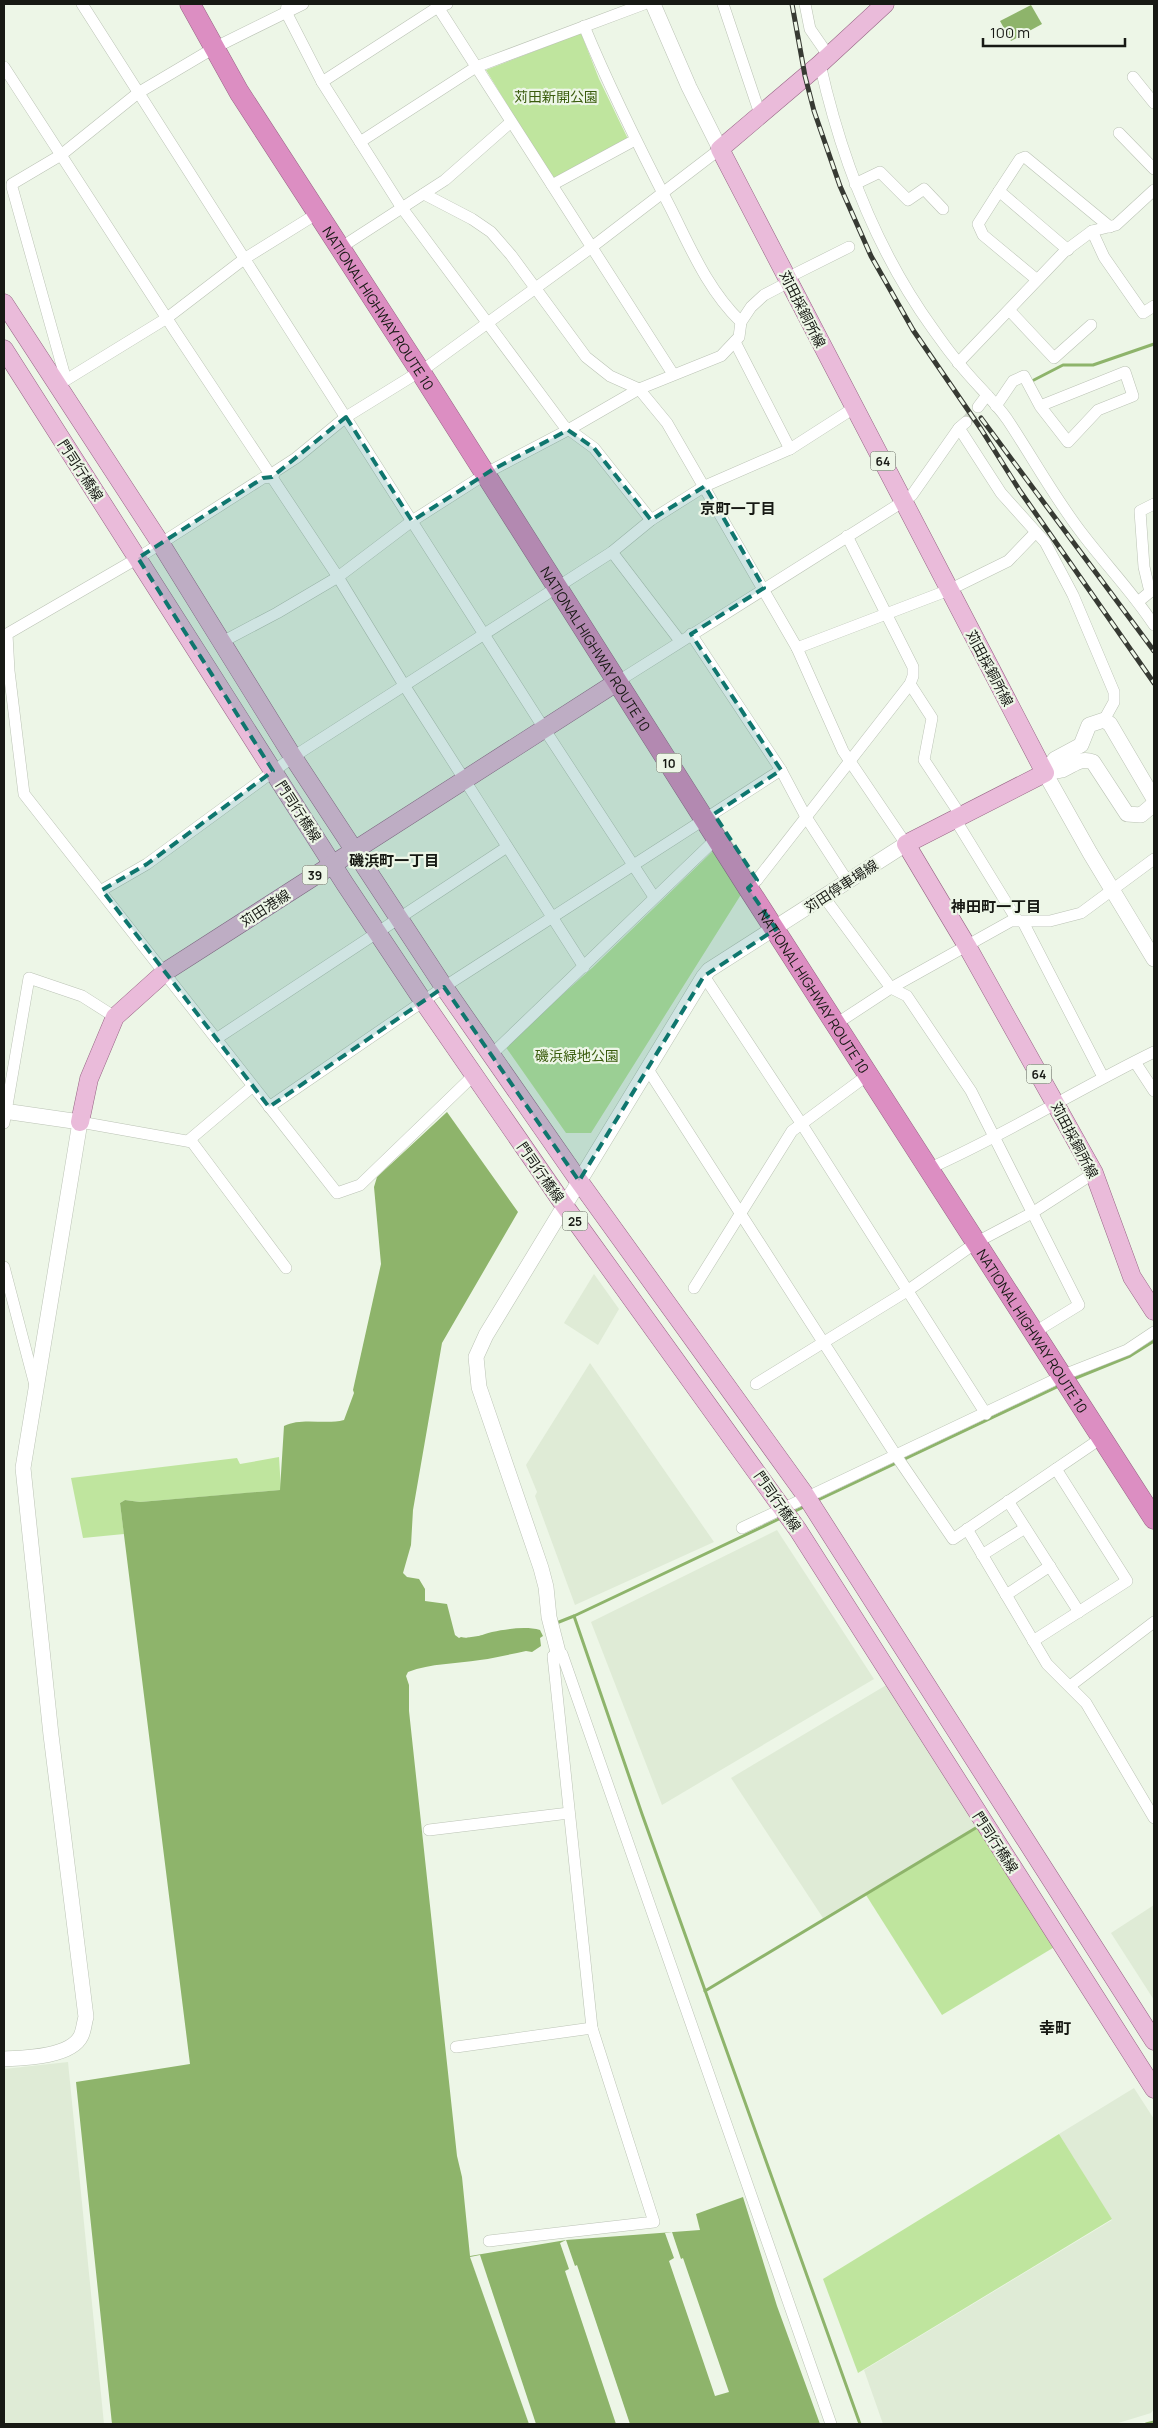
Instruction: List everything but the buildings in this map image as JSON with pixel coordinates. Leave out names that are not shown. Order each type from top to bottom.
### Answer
[{"type":"highway","name":"NATIONAL HIGHWAY ROUTE 10","points":[[190,4],[219,46],[344,246],[1038,1330],[1154,1503]]},
{"type":"highway","name":"NATIONAL HIGHWAY ROUTE 10","points":[[202,4],[239,92],[318,213],[344,246]]},
{"type":"highway","name":"NATIONAL HIGHWAY ROUTE 10","points":[[710,817],[717,838],[753,884]]},
{"type":"highway","name":"NATIONAL HIGHWAY ROUTE 10","points":[[840,1021],[869,1074],[934,1166]]},
{"type":"highway","name":"NATIONAL HIGHWAY ROUTE 10","points":[[1067,1375],[1154,1519]]},
{"type":"main road","points":[[720,149],[885,4]]},
{"type":"main road","name":"苅田採銅所線","points":[[720,149],[1045,773]]},
{"type":"main road","name":"門司行橋線","points":[[4,303],[161,544],[293,757],[444,987],[579,1181],[806,1496],[1154,2042]]},
{"type":"main road","name":"門司行橋線","points":[[4,349],[376,932],[564,1206],[783,1508],[1154,2089]]},
{"type":"main road","name":"苅田港線","points":[[80,1122],[89,1079],[115,1017],[164,972],[622,679]]},
{"type":"main road","points":[[906,844],[1045,773]]},
{"type":"main road","name":"苅田採銅所線","points":[[906,844],[1094,1173],[1132,1277],[1154,1311]]},
{"type":"street","points":[[82,4],[545,730],[654,897]]},
{"type":"street","points":[[303,4],[286,8],[138,93],[61,155],[12,184],[12,187],[66,380],[167,318],[244,259],[318,213]]},
{"type":"street","points":[[360,142],[476,67],[644,4]]},
{"type":"street","points":[[474,1075],[360,1185],[337,1193],[268,1107],[102,890],[24,794],[9,671],[7,634],[138,558],[264,478],[272,477],[276,471],[296,458],[346,417],[423,369],[592,247],[720,149],[689,87],[653,4]]},
{"type":"street","points":[[723,4],[760,114]]},
{"type":"street","points":[[804,4],[810,29],[824,59],[837,134],[877,235],[897,272],[931,327],[958,363],[996,406],[1074,523],[1139,602],[1154,624]]},
{"type":"street","points":[[322,82],[441,5],[476,67],[673,374]]},
{"type":"street","points":[[286,8],[322,82],[402,208],[568,430],[594,448],[651,520]]},
{"type":"street","points":[[584,26],[605,77],[635,140],[708,282],[726,307],[741,322]]},
{"type":"street","points":[[4,67],[338,577],[404,685],[584,967]]},
{"type":"street","points":[[1133,77],[1154,103]]},
{"type":"street","points":[[344,246],[445,180],[511,122]]},
{"type":"street","points":[[1118,134],[1154,169]]},
{"type":"street","points":[[552,185],[635,140]]},
{"type":"street","points":[[1036,279],[983,235],[978,224],[1020,159],[1025,157],[1110,227]]},
{"type":"street","points":[[856,184],[880,172],[908,200],[924,189],[944,209]]},
{"type":"street","points":[[958,363],[1010,311],[1036,279],[1068,250],[1092,231],[1116,224],[1154,190]]},
{"type":"street","points":[[999,191],[1068,250]]},
{"type":"street","points":[[424,194],[472,219],[491,232],[535,287],[580,349],[594,364],[619,381],[639,389],[668,423],[797,648],[843,750],[906,844]]},
{"type":"street","points":[[1092,231],[1104,257],[1143,314],[1154,306]]},
{"type":"street","points":[[222,642],[278,614],[338,577],[412,521],[489,472],[639,389],[673,374],[715,360],[736,342],[741,322],[758,301],[788,280],[849,247]]},
{"type":"street","points":[[1010,311],[1054,358],[1091,325]]},
{"type":"street","points":[[736,342],[790,449]]},
{"type":"street","points":[[996,406],[1013,381],[1024,376],[1040,406],[1068,442],[1098,410],[1133,396],[1125,372],[1040,406]]},
{"type":"street","points":[[978,407],[987,395]]},
{"type":"street","points":[[102,890],[147,864],[293,757],[612,552],[651,520],[705,486],[790,449],[854,408]]},
{"type":"street","points":[[622,679],[904,501],[912,495],[963,425],[1001,493],[1045,542],[1074,595],[1114,692],[1114,702],[1104,720],[1089,725],[1081,745],[1055,758],[1045,773]]},
{"type":"street","points":[[1139,602],[1150,592],[1144,566],[1140,511],[1154,504]]},
{"type":"street","points":[[797,648],[949,590],[1008,561],[1036,532]]},
{"type":"street","points":[[753,884],[910,684],[913,676],[913,667],[847,536]]},
{"type":"street","points":[[612,552],[680,641]]},
{"type":"street","points":[[692,634],[781,770],[806,817],[848,882]]},
{"type":"street","points":[[910,684],[932,718],[924,760],[1020,921],[1103,1077]]},
{"type":"street","points":[[1104,720],[1110,724],[1154,799]]},
{"type":"street","points":[[1045,773],[1061,770],[1080,760],[1087,760],[1093,762],[1127,814],[1141,815],[1154,804]]},
{"type":"street","points":[[268,1107],[444,987],[781,770]]},
{"type":"street","points":[[1045,773],[1154,959]]},
{"type":"street","points":[[491,1055],[717,838]]},
{"type":"street","name":"苅田停車場線","points":[[704,976],[710,970],[906,844]]},
{"type":"street","points":[[216,1039],[398,917],[507,847]]},
{"type":"street","points":[[840,1021],[891,988],[1011,921],[1050,921],[1072,917],[1089,909],[1154,859]]},
{"type":"street","points":[[824,897],[891,988],[907,996],[971,1091],[1079,1305],[1038,1330]]},
{"type":"street","points":[[832,2424],[562,1654],[558,1652],[549,1617],[546,1587],[541,1568],[479,1387],[476,1357],[486,1335],[704,976],[801,1123],[986,1414]]},
{"type":"street","points":[[115,1017],[82,996],[28,978],[5,1115],[80,1122],[192,1142],[286,1268]]},
{"type":"street","points":[[934,1166],[995,1138],[1103,1077],[1154,1052]]},
{"type":"street","points":[[1135,1062],[1154,1092]]},
{"type":"street","points":[[647,1068],[825,1342],[897,1457],[953,1539],[1104,1437]]},
{"type":"street","points":[[694,1288],[792,1130],[869,1074]]},
{"type":"street","points":[[188,1141],[252,1086]]},
{"type":"street","points":[[4,2059],[39,2056],[65,2050],[80,2038],[86,2016],[51,1735],[22,1468],[80,1122]]},
{"type":"street","points":[[756,1384],[907,1291],[981,1240],[1032,1212],[1094,1173]]},
{"type":"street","points":[[4,1267],[36,1390]]},
{"type":"street","points":[[742,1528],[806,1496],[897,1457],[1067,1375],[1127,1350],[1154,1332]]},
{"type":"street","points":[[1033,1641],[1127,1581],[1056,1469]]},
{"type":"street","points":[[1008,1501],[1079,1612]]},
{"type":"street","points":[[982,1555],[1025,1528]]},
{"type":"street","points":[[967,1529],[1047,1664],[1086,1703],[1154,1818]]},
{"type":"street","points":[[1006,1595],[1050,1566]]},
{"type":"street","points":[[1070,1686],[1154,1622]]},
{"type":"street","points":[[489,2242],[654,2222],[592,2028],[553,1656],[558,1652]]},
{"type":"street","points":[[429,1830],[569,1813]]},
{"type":"street","points":[[456,2047],[592,2028]]},
{"type":"highlighted area","points":[[346,417],[412,521],[492,470],[568,430],[594,448],[651,520],[705,486],[764,588],[691,634],[781,770],[714,814],[757,880],[748,888],[776,929],[704,976],[579,1181],[444,987],[269,1107],[102,890],[147,864],[273,771],[138,558],[263,478],[272,477]]},
{"type":"shaded area","points":[[1031,5],[1042,24],[1011,41],[1000,21]]},
{"type":"shaded area","points":[[447,1112],[518,1212],[442,1343],[413,1510],[411,1545],[403,1573],[407,1577],[419,1579],[425,1589],[425,1601],[447,1604],[455,1635],[459,1638],[474,1638],[492,1632],[523,1628],[540,1630],[543,1636],[540,1638],[541,1646],[532,1652],[526,1651],[486,1659],[426,1667],[408,1672],[406,1676],[409,1685],[409,1711],[457,2156],[462,2177],[470,2256],[566,2240],[700,2230],[696,2214],[743,2197],[777,2306],[820,2424],[112,2424],[76,2082],[190,2064],[120,1503],[125,1500],[140,1502],[280,1490],[284,1426],[306,1421],[329,1422],[344,1420],[354,1393],[353,1390],[381,1264],[374,1187],[377,1177]]},
{"type":"shaded area","points":[[594,1274],[619,1309],[598,1345],[564,1323]]},
{"type":"shaded area","points":[[590,1363],[714,1542],[575,1605],[535,1496],[537,1492],[526,1465]]},
{"type":"shaded area","points":[[777,1530],[874,1679],[662,1805],[591,1622]]},
{"type":"shaded area","points":[[893,1681],[984,1823],[823,1918],[731,1778]]},
{"type":"shaded area","points":[[1154,1905],[1154,2000],[1111,1933]]},
{"type":"shaded area","points":[[68,2062],[104,2424],[4,2424],[4,2069]]},
{"type":"shaded area","points":[[1134,2088],[1154,2119],[1154,2409],[1151,2413],[1115,2424],[883,2424],[864,2370],[1112,2220],[1059,2134]]},
{"type":"green space","name":"苅田新開公園","points":[[581,33],[599,79],[628,139],[553,180],[486,70]]},
{"type":"green space","name":"磯浜緑地公園","points":[[715,849],[742,893],[591,1133],[566,1133],[505,1046],[592,968]]},
{"type":"green space","points":[[279,1457],[281,1490],[140,1502],[125,1500],[120,1503],[124,1534],[83,1538],[71,1478],[237,1458],[240,1464]]},
{"type":"green space","points":[[984,1823],[1061,1943],[942,2015],[866,1895]]},
{"type":"green space","points":[[1059,2134],[1112,2219],[858,2373],[823,2279]]},
{"type":"pier","points":[[672,2232],[681,2259],[683,2258],[729,2392],[715,2396],[669,2261],[674,2258],[665,2233]]},
{"type":"pier","points":[[566,2240],[575,2266],[577,2265],[630,2424],[616,2424],[565,2271],[569,2269],[560,2243]]},
{"type":"pier","points":[[480,2255],[536,2424],[529,2424],[470,2257]]},
{"type":"waterway","points":[[1030,382],[1063,365],[1093,365],[1154,344]]},
{"type":"waterway","points":[[1071,1380],[1130,1356],[1154,1341]]},
{"type":"waterway","points":[[816,1501],[1059,1386]]},
{"type":"waterway","points":[[791,1513],[806,1506]]},
{"type":"waterway","points":[[781,1518],[574,1616],[642,1814],[860,2424]]},
{"type":"waterway","points":[[554,1624],[574,1616]]},
{"type":"waterway","points":[[468,1639],[482,1637]]},
{"type":"waterway","points":[[705,1991],[979,1826]]},
{"type":"waterway","points":[[1146,2424],[1154,2422]]},
{"type":"tunnel","points":[[966,422],[978,407]]},
{"type":"railway","points":[[792,4],[805,76],[814,111],[840,186],[871,256],[913,330],[981,429],[1020,491],[1154,683]]},
{"type":"railway","points":[[981,418],[1154,651]]},
{"type":"district","name":"京町一丁目","points":[[738,508]]},
{"type":"district","name":"磯浜町一丁目","points":[[394,860]]},
{"type":"district","name":"神田町一丁目","points":[[996,906]]},
{"type":"district","name":"幸町","points":[[1055,2028]]}]
